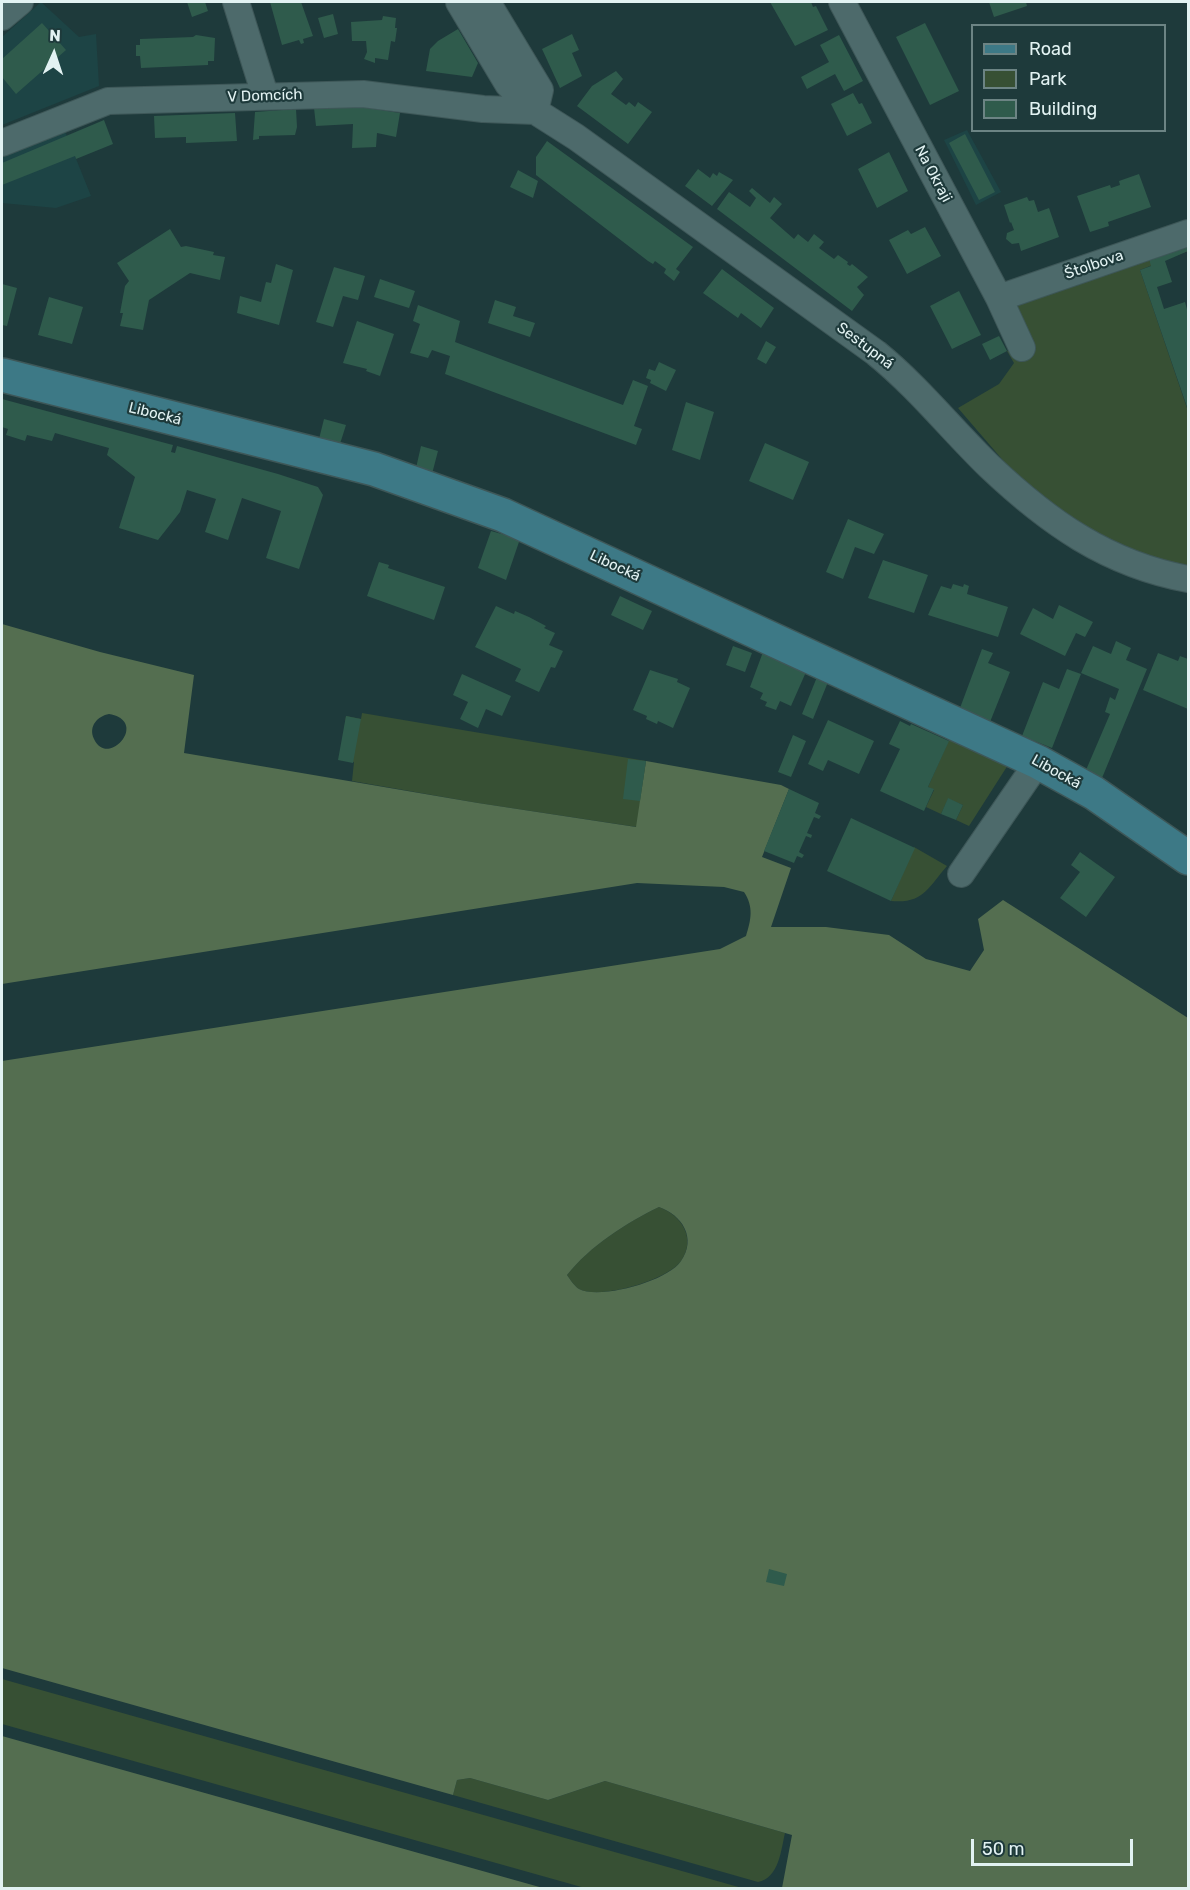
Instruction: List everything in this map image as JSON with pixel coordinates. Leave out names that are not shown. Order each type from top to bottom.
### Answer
[{"type":"street","points":[[2,17],[20,2]]},
{"type":"street","points":[[236,2],[265,95]]},
{"type":"street","name":"Sestupná","points":[[459,2],[508,84],[535,111],[585,144],[900,372],[989,466],[1030,504],[1096,548],[1148,569],[1188,579]]},
{"type":"street","points":[[487,2],[540,90],[535,111]]},
{"type":"street","name":"Na Okraji","points":[[842,2],[999,298],[1022,348]]},
{"type":"street","name":"V Domcích","points":[[2,143],[108,101],[363,94],[483,109],[535,111]]},
{"type":"street","name":"Štolbova","points":[[999,298],[1188,233]]},
{"type":"street","name":"Libocká","points":[[2,375],[374,469],[503,515],[1038,762],[1094,794],[1188,858]]},
{"type":"street","points":[[961,874],[1038,762]]},
{"type":"shaded area","points":[[41,2],[79,37],[96,34],[99,86],[2,125],[2,37]]},
{"type":"shaded area","points":[[64,129],[91,196],[56,208],[2,203],[2,152]]},
{"type":"shaded area","points":[[967,130],[1001,192],[976,205],[944,140]]},
{"type":"green space","points":[[1188,243],[1188,251],[1140,270],[1188,411],[1188,566],[1180,566],[1119,546],[1060,515],[1013,472],[958,408],[999,384],[1014,363],[1007,351],[1022,348],[1016,305]]},
{"type":"green space","points":[[2,624],[100,652],[194,675],[184,753],[478,803],[636,827],[646,761],[781,785],[789,789],[762,857],[791,868],[771,927],[826,927],[889,935],[926,959],[970,971],[984,950],[978,919],[1003,900],[1188,1018],[1188,1888],[782,1888],[792,1835],[605,1781],[548,1800],[470,1778],[457,1780],[453,1795],[2,1668],[2,1061],[720,949],[746,936],[750,908],[744,892],[724,887],[637,883],[2,984]],"holes":[[[109,714],[121,718],[126,725],[126,733],[116,746],[108,749],[100,747],[94,739],[92,730],[98,719]],[[659,1207],[680,1222],[687,1236],[686,1252],[674,1268],[649,1282],[617,1290],[589,1292],[575,1286],[567,1275],[586,1254],[621,1228]]]},
{"type":"green space","points":[[362,713],[646,761],[637,827],[352,781],[354,762],[340,760],[346,716],[361,719]]},
{"type":"green space","points":[[950,737],[1008,765],[969,826],[956,820],[963,805],[948,799],[941,814],[926,807],[934,790],[928,787]]},
{"type":"green space","points":[[914,847],[947,866],[929,888],[918,897],[911,900],[891,901]]},
{"type":"green space","points":[[659,1207],[680,1222],[687,1236],[686,1252],[674,1268],[649,1281],[617,1290],[589,1292],[575,1286],[567,1275],[586,1254],[621,1228]]},
{"type":"green space","points":[[2,1679],[742,1888],[585,1888],[2,1724]]},
{"type":"green space","points":[[2,1736],[543,1888],[2,1888]]},
{"type":"green space","points":[[470,1778],[548,1800],[605,1781],[785,1833],[775,1869],[771,1875],[758,1882],[453,1795],[457,1780]]},
{"type":"building","points":[[187,2],[205,2],[208,11],[192,17]]},
{"type":"building","points":[[270,2],[301,2],[313,36],[303,39],[304,43],[301,44],[299,40],[282,45]]},
{"type":"building","points":[[770,2],[811,2],[813,7],[816,6],[828,30],[795,46]]},
{"type":"building","points":[[989,2],[1026,2],[1027,6],[994,17]]},
{"type":"building","points":[[333,14],[338,34],[324,38],[318,18]]},
{"type":"building","points":[[383,16],[396,18],[395,42],[391,41],[388,60],[375,58],[375,63],[364,59],[367,52],[366,41],[352,41],[351,22],[382,20]]},
{"type":"building","points":[[42,23],[66,50],[16,94],[2,77],[2,59]]},
{"type":"building","points":[[925,23],[959,91],[930,105],[896,37]]},
{"type":"building","points":[[458,29],[478,63],[472,77],[426,71],[430,49],[438,41]]},
{"type":"building","points":[[572,34],[579,50],[572,53],[582,76],[560,88],[542,49]]},
{"type":"building","points":[[196,35],[215,38],[214,61],[208,61],[208,65],[141,68],[140,56],[136,56],[136,45],[140,45],[140,39]]},
{"type":"building","points":[[839,35],[863,81],[844,91],[835,74],[807,89],[801,77],[829,62],[820,45]]},
{"type":"building","points":[[616,71],[623,79],[611,94],[626,105],[629,102],[635,107],[638,102],[652,112],[628,144],[577,106],[592,86]]},
{"type":"building","points":[[853,93],[859,104],[862,103],[872,123],[847,136],[831,104]]},
{"type":"building","points":[[355,106],[400,113],[396,137],[377,133],[376,147],[352,148],[353,124],[316,126],[314,108]]},
{"type":"building","points":[[296,109],[295,135],[259,136],[259,139],[253,140],[255,112]]},
{"type":"building","points":[[235,113],[237,141],[186,143],[186,137],[155,138],[154,116]]},
{"type":"building","points":[[104,120],[113,144],[76,159],[75,156],[2,185],[2,163]]},
{"type":"building","points":[[965,134],[995,192],[979,200],[949,143]]},
{"type":"building","points":[[547,141],[693,247],[676,269],[680,272],[674,281],[664,273],[666,269],[655,261],[653,264],[648,261],[536,175],[536,157]]},
{"type":"building","points":[[889,152],[908,191],[877,208],[858,169]]},
{"type":"building","points":[[698,169],[710,178],[713,173],[717,176],[719,172],[733,180],[712,206],[685,186]]},
{"type":"building","points":[[518,170],[538,181],[533,198],[510,187]]},
{"type":"building","points":[[1139,174],[1151,207],[1108,222],[1109,226],[1090,232],[1077,196],[1110,185],[1111,188],[1120,185],[1119,181]]},
{"type":"building","points":[[752,188],[770,203],[774,197],[782,204],[770,218],[794,239],[798,234],[808,242],[814,234],[824,242],[819,248],[834,259],[838,255],[848,262],[847,264],[850,266],[852,264],[868,277],[857,287],[864,295],[852,311],[717,209],[729,192],[750,207],[756,198],[749,191]]},
{"type":"building","points":[[1027,197],[1029,201],[1034,200],[1038,212],[1049,208],[1059,237],[1021,251],[1019,243],[1012,244],[1006,239],[1007,233],[1014,230],[1004,205]]},
{"type":"building","points":[[925,227],[941,256],[907,274],[889,240],[908,230],[911,234]]},
{"type":"building","points":[[170,229],[181,247],[214,252],[213,255],[225,257],[220,280],[190,273],[149,300],[143,330],[120,326],[125,286],[129,281],[117,263]]},
{"type":"building","points":[[1188,242],[1188,251],[1165,261],[1172,282],[1157,287],[1164,309],[1185,302],[1188,313],[1188,410],[1140,270],[1151,266],[1148,255]]},
{"type":"building","points":[[276,264],[293,270],[279,325],[237,313],[240,296],[261,302],[266,282],[271,283]]},
{"type":"building","points":[[334,267],[365,276],[358,300],[343,296],[333,327],[316,322]]},
{"type":"building","points":[[722,269],[774,308],[761,328],[741,313],[738,318],[703,293]]},
{"type":"building","points":[[380,279],[415,291],[409,308],[374,297]]},
{"type":"building","points":[[2,284],[17,288],[7,326],[2,325]]},
{"type":"building","points":[[959,291],[981,335],[952,349],[930,306]]},
{"type":"building","points":[[49,297],[83,307],[72,344],[38,335]]},
{"type":"building","points":[[495,300],[516,307],[513,316],[535,323],[530,337],[488,323]]},
{"type":"building","points":[[418,305],[460,321],[455,342],[623,405],[633,380],[648,386],[634,426],[642,429],[636,445],[445,374],[450,356],[432,350],[428,358],[410,353],[420,324],[413,321]]},
{"type":"building","points":[[357,321],[394,334],[380,376],[366,371],[367,369],[343,363]]},
{"type":"building","points":[[999,336],[1007,351],[990,360],[982,344]]},
{"type":"building","points":[[766,341],[776,347],[766,364],[757,359]]},
{"type":"building","points":[[659,362],[676,370],[666,391],[650,383],[651,380],[646,378],[649,369],[655,371]]},
{"type":"building","points":[[2,399],[173,445],[171,452],[175,453],[177,446],[318,487],[323,495],[299,569],[266,558],[281,511],[242,498],[228,540],[205,532],[216,499],[187,490],[180,512],[158,540],[119,528],[135,477],[107,455],[109,448],[55,433],[52,441],[27,435],[25,441],[6,435],[8,429],[2,427]]},
{"type":"building","points":[[686,402],[714,412],[700,460],[672,450]]},
{"type":"building","points":[[324,419],[346,425],[339,447],[318,443]]},
{"type":"building","points":[[765,443],[809,462],[793,500],[749,481]]},
{"type":"building","points":[[421,446],[438,451],[432,474],[416,468]]},
{"type":"building","points":[[848,519],[884,534],[874,554],[855,547],[843,579],[826,572]]},
{"type":"building","points":[[491,531],[520,539],[506,580],[478,568]]},
{"type":"building","points":[[883,560],[928,575],[914,613],[868,598]]},
{"type":"building","points":[[379,562],[389,565],[388,568],[445,587],[434,620],[367,596]]},
{"type":"building","points":[[953,584],[969,586],[967,594],[1008,607],[998,637],[928,615],[941,586],[951,589]]},
{"type":"building","points":[[620,596],[652,611],[643,630],[611,615]]},
{"type":"building","points":[[1059,605],[1093,622],[1085,637],[1076,633],[1065,656],[1020,634],[1033,608],[1053,619]]},
{"type":"building","points":[[496,606],[514,614],[515,611],[529,617],[555,633],[549,645],[563,651],[555,668],[551,667],[539,692],[515,681],[521,669],[475,647]]},
{"type":"building","points":[[1116,641],[1131,648],[1126,660],[1147,669],[1102,778],[1086,770],[1110,714],[1105,712],[1110,697],[1115,700],[1119,689],[1081,673],[1093,646],[1111,654]]},
{"type":"building","points":[[733,646],[752,653],[745,672],[726,665]]},
{"type":"building","points":[[982,649],[993,653],[988,663],[1010,672],[990,722],[960,708]]},
{"type":"building","points":[[763,652],[806,672],[791,706],[780,701],[776,710],[765,706],[767,702],[760,699],[763,693],[750,687]]},
{"type":"building","points":[[1158,653],[1178,661],[1180,656],[1188,659],[1188,709],[1143,690]]},
{"type":"building","points":[[1067,669],[1081,674],[1052,748],[1022,736],[1043,682],[1059,689]]},
{"type":"building","points":[[650,670],[678,679],[677,682],[690,688],[673,728],[658,721],[657,724],[646,719],[647,716],[633,710]]},
{"type":"building","points":[[462,674],[511,696],[502,716],[486,709],[478,728],[460,719],[468,702],[453,695]]},
{"type":"building","points":[[817,677],[828,682],[813,719],[802,714]]},
{"type":"building","points":[[346,716],[361,719],[353,763],[338,760]]},
{"type":"building","points":[[828,720],[874,741],[859,774],[828,760],[823,771],[808,764]]},
{"type":"building","points":[[900,721],[949,741],[928,787],[934,789],[924,811],[880,791],[900,749],[889,744]]},
{"type":"building","points":[[793,735],[806,741],[791,777],[778,772]]},
{"type":"building","points":[[628,759],[646,761],[640,801],[623,799]]},
{"type":"building","points":[[789,789],[819,803],[815,813],[821,816],[819,819],[814,817],[807,833],[812,835],[811,838],[806,836],[799,852],[804,855],[802,858],[797,856],[794,863],[764,851]]},
{"type":"building","points":[[948,798],[963,805],[956,820],[941,814]]},
{"type":"building","points":[[851,818],[915,848],[891,901],[827,871]]},
{"type":"building","points":[[1080,852],[1115,877],[1086,917],[1060,898],[1080,872],[1071,865]]},
{"type":"building","points":[[769,1569],[787,1574],[784,1586],[766,1582]]}]
